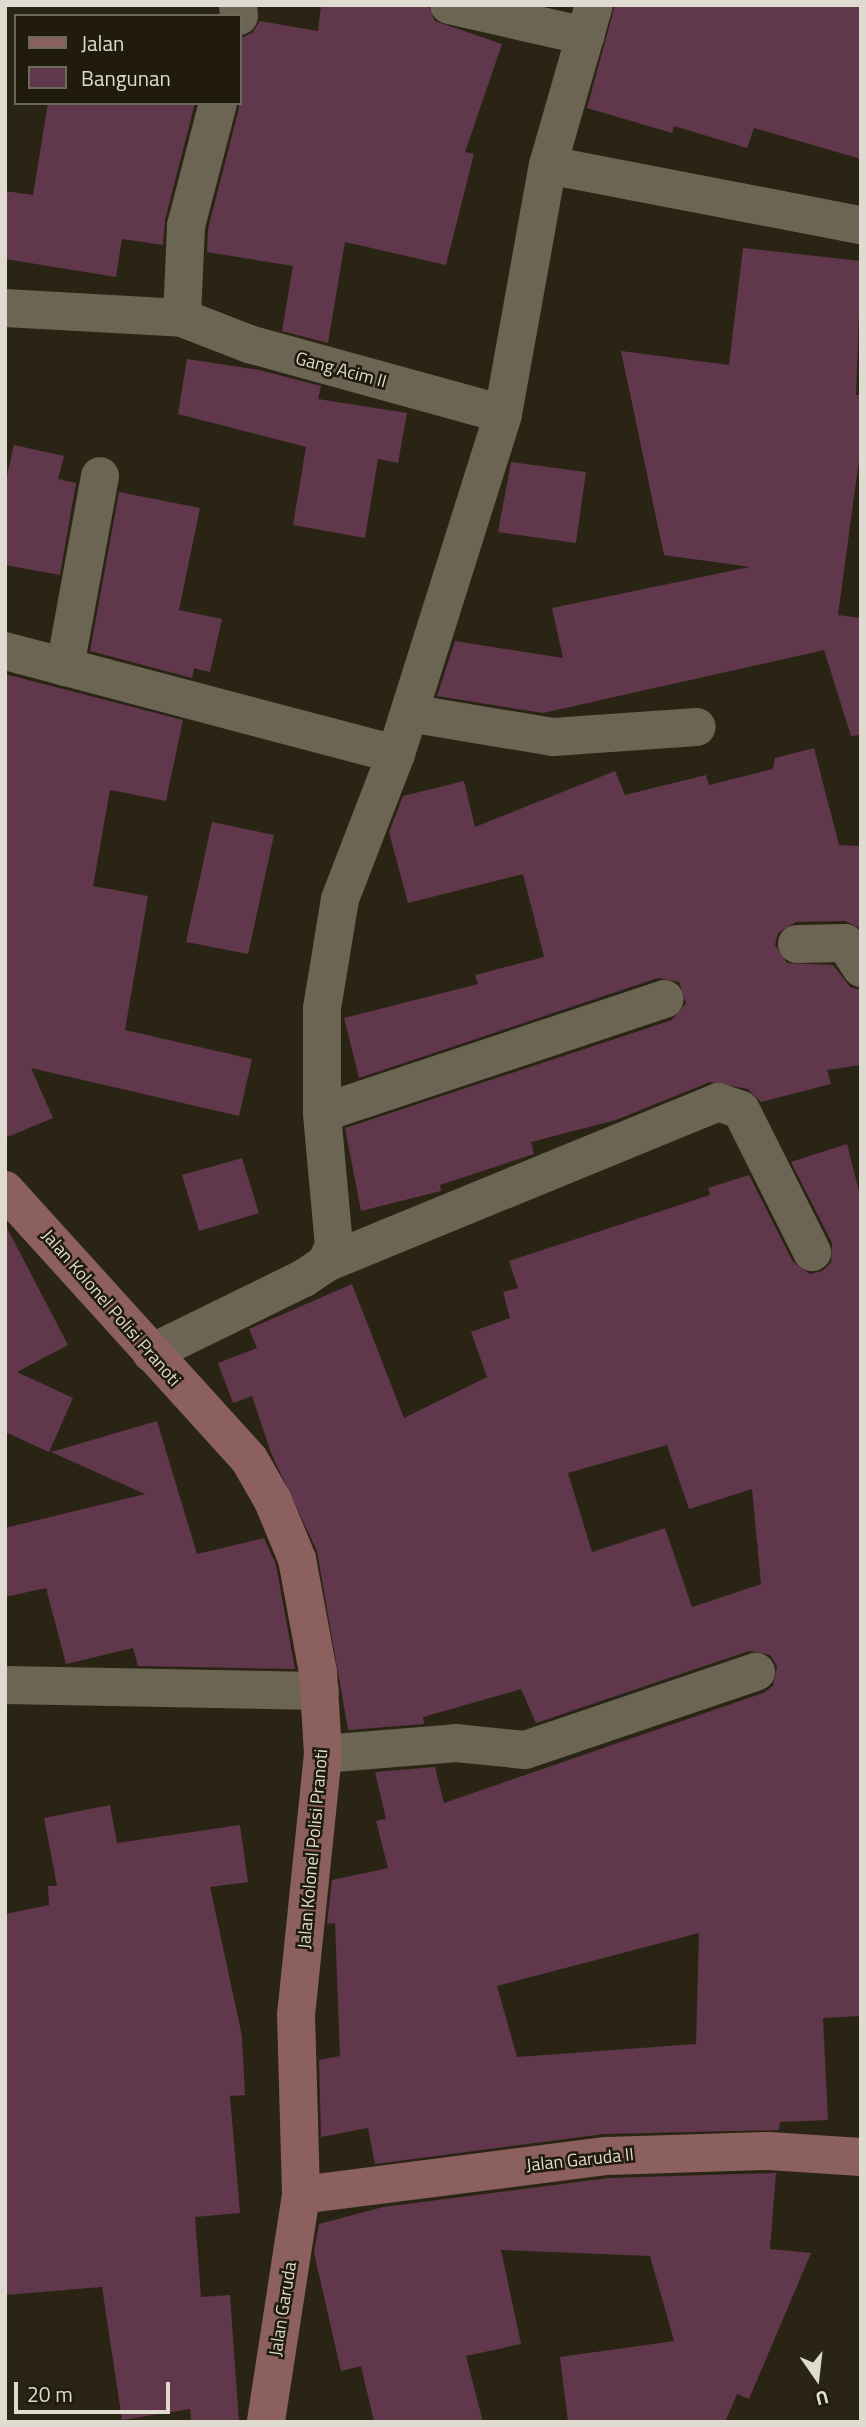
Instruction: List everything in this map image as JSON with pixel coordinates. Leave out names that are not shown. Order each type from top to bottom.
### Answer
[{"type":"street","points":[[326,1263],[334,1246],[334,1224],[322,1113],[322,1008],[340,899],[396,754],[503,414],[548,165],[590,20],[449,5]]},
{"type":"street","points":[[181,318],[186,226],[217,105]]},
{"type":"street","points":[[548,165],[861,225]]},
{"type":"street","name":"Gang Acim II","points":[[5,308],[181,318],[259,347],[503,414]]},
{"type":"street","points":[[65,667],[100,476]]},
{"type":"street","points":[[5,651],[396,754]]},
{"type":"street","points":[[409,713],[553,737],[697,727]]},
{"type":"street","points":[[797,944],[845,943],[861,968]]},
{"type":"street","points":[[322,1113],[665,999]]},
{"type":"street","points":[[151,1353],[326,1263],[718,1102],[741,1110],[812,1252]]},
{"type":"street","name":"Jalan Kolonel Polisi Pranoti","points":[[5,1190],[61,1247],[151,1353],[249,1459],[273,1501],[297,1559],[320,1691],[323,1755],[296,2014],[301,2195]]},
{"type":"street","points":[[323,1755],[456,1743],[525,1750],[756,1672]]},
{"type":"street","points":[[5,1685],[320,1691]]},
{"type":"street","name":"Jalan Garuda II","points":[[301,2195],[607,2156],[769,2151],[861,2157]]},
{"type":"street","name":"Jalan Garuda","points":[[266,2422],[301,2195]]},
{"type":"building","points":[[321,5],[428,5],[435,21],[502,44],[465,152],[474,154],[446,265],[345,242],[328,343],[282,331],[293,266],[207,252],[208,229],[239,105],[242,105],[242,37],[252,33],[260,21],[318,31]]},
{"type":"building","points":[[615,5],[861,5],[861,159],[754,128],[747,148],[674,126],[672,133],[587,108]]},
{"type":"building","points":[[48,105],[194,105],[165,220],[163,245],[122,239],[116,277],[5,259],[5,191],[33,195]]},
{"type":"building","points":[[743,248],[861,261],[856,395],[861,395],[861,445],[838,615],[861,618],[861,735],[851,736],[824,650],[543,713],[437,696],[455,641],[563,658],[552,608],[750,567],[664,555],[621,351],[729,365]]},
{"type":"building","points":[[187,359],[259,370],[321,386],[318,399],[407,413],[398,463],[378,459],[365,538],[293,525],[306,447],[178,414]]},
{"type":"building","points":[[14,445],[64,456],[58,479],[76,483],[60,575],[5,565],[5,484]]},
{"type":"building","points":[[511,462],[586,472],[576,543],[498,532]]},
{"type":"building","points":[[119,492],[200,508],[179,610],[222,619],[210,672],[194,668],[192,678],[90,651]]},
{"type":"building","points":[[5,674],[183,720],[166,801],[110,790],[93,886],[148,896],[125,1030],[252,1059],[239,1116],[31,1068],[53,1118],[5,1138]]},
{"type":"building","points":[[814,748],[839,845],[861,846],[861,929],[845,921],[796,922],[778,933],[775,945],[787,963],[833,965],[850,987],[861,990],[861,1065],[827,1070],[831,1084],[761,1102],[748,1089],[710,1082],[616,1120],[531,1142],[534,1154],[440,1185],[441,1191],[361,1211],[345,1128],[672,1020],[686,1003],[679,982],[658,978],[359,1078],[344,1018],[478,984],[475,975],[544,957],[523,874],[408,903],[389,832],[403,796],[464,781],[475,827],[615,771],[625,795],[706,775],[709,785],[773,769],[775,758]]},
{"type":"building","points":[[212,822],[274,835],[248,954],[186,942]]},
{"type":"building","points":[[847,1144],[861,1199],[861,2016],[823,2018],[828,2120],[780,2122],[779,2130],[604,2134],[375,2164],[368,2128],[321,2137],[319,2060],[340,2056],[335,1923],[327,1924],[332,1880],[388,1868],[376,1821],[386,1819],[375,1772],[435,1767],[444,1803],[763,1693],[773,1686],[777,1666],[770,1655],[749,1651],[536,1723],[521,1689],[423,1717],[424,1724],[348,1730],[317,1551],[271,1453],[252,1396],[233,1403],[218,1363],[257,1348],[249,1329],[352,1284],[404,1418],[487,1377],[471,1332],[510,1318],[503,1292],[518,1288],[509,1261],[710,1195],[708,1188],[749,1175],[793,1262],[810,1274],[822,1271],[831,1263],[832,1243],[791,1162]],"holes":[[[667,1445],[689,1509],[752,1489],[761,1584],[692,1607],[665,1528],[592,1552],[568,1473]],[[699,1933],[696,2044],[517,2057],[497,1986]]]},
{"type":"building","points":[[242,1158],[259,1213],[199,1231],[182,1175]]},
{"type":"building","points":[[5,1224],[68,1345],[17,1372],[73,1398],[49,1452],[5,1432]]},
{"type":"building","points":[[157,1421],[197,1554],[264,1538],[276,1565],[295,1669],[138,1666],[133,1648],[66,1664],[46,1588],[5,1597],[5,1528],[145,1494],[51,1452]]},
{"type":"building","points":[[110,1805],[117,1843],[240,1825],[248,1882],[210,1887],[242,2036],[245,2095],[230,2096],[240,2213],[195,2217],[201,2297],[230,2295],[239,2422],[191,2422],[190,2409],[122,2420],[102,2287],[5,2295],[5,1914],[49,1905],[48,1886],[57,1886],[44,1818]]},
{"type":"building","points":[[776,2173],[770,2249],[811,2253],[749,2399],[737,2394],[725,2422],[568,2422],[560,2357],[674,2341],[650,2256],[501,2250],[521,2344],[466,2356],[483,2422],[374,2422],[361,2366],[341,2371],[314,2253],[319,2224],[383,2207],[609,2178]]}]
